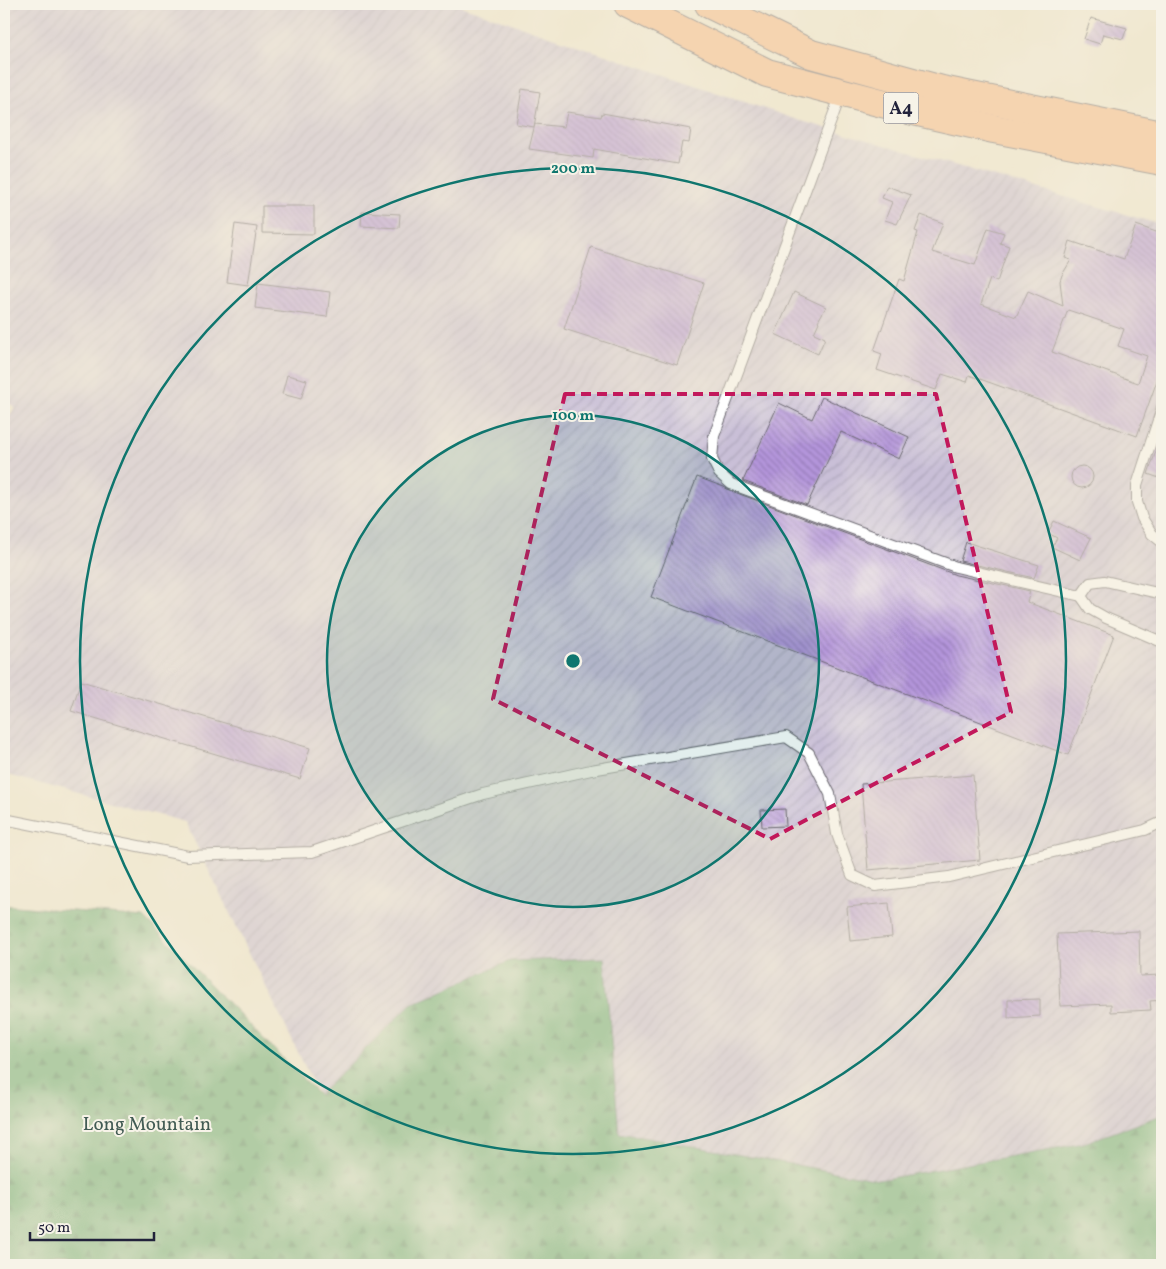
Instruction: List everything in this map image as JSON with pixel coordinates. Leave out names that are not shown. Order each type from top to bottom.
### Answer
[{"type":"highway","name":"A4","points":[[628,4],[767,73],[994,129],[1162,161]]},
{"type":"highway","name":"A4","points":[[709,4],[811,54],[942,90],[1162,136]]},
{"type":"lane","points":[[841,92],[714,436],[712,459],[719,474],[731,484],[776,502],[956,567],[1081,596],[1090,609],[1106,618],[1162,642]]},
{"type":"lane","points":[[1162,408],[1137,485],[1137,502],[1142,518],[1152,534],[1162,542]]},
{"type":"lane","points":[[1081,596],[1090,583],[1105,581],[1162,594]]},
{"type":"lane","points":[[4,819],[188,856],[312,852],[483,794],[591,770],[786,737],[809,753],[830,794],[837,834],[852,875],[875,886],[949,877],[1145,830],[1162,822]]},
{"type":"highlighted area","points":[[565,394],[936,394],[1011,712],[770,839],[493,699]]},
{"type":"shaded area","points":[[4,4],[455,4],[798,120],[1162,225],[1162,1115],[1084,1143],[879,1180],[619,1133],[604,958],[411,1004],[319,1095],[185,822],[4,774],[4,425],[15,407],[4,401]]},
{"type":"green space","name":"Long Mountain","points":[[4,905],[144,917],[319,1095],[411,1004],[510,961],[604,958],[619,1133],[879,1180],[1084,1143],[1162,1115],[1162,1265],[4,1265]]},
{"type":"building","points":[[1091,18],[1127,28],[1123,39],[1103,34],[1100,44],[1084,39]]},
{"type":"building","points":[[522,89],[540,92],[534,127],[516,124]]},
{"type":"building","points":[[567,112],[601,117],[602,113],[691,129],[689,143],[682,142],[678,164],[594,149],[593,158],[529,149],[535,124],[564,127]]},
{"type":"building","points":[[887,186],[911,195],[897,224],[885,220],[892,202],[882,198]]},
{"type":"building","points":[[262,206],[314,206],[314,234],[262,233]]},
{"type":"building","points":[[362,212],[400,214],[399,228],[361,226]]},
{"type":"building","points":[[921,215],[943,223],[932,252],[975,265],[988,228],[1004,233],[1000,243],[1009,246],[997,282],[990,279],[981,304],[1016,317],[1028,291],[1063,306],[1060,281],[1071,260],[1065,258],[1070,241],[1124,259],[1136,225],[1162,234],[1162,367],[1137,436],[969,375],[967,382],[942,374],[936,390],[877,370],[882,354],[874,351],[899,279],[904,281],[918,232],[915,231]],"holes":[[[1068,310],[1124,329],[1118,346],[1147,356],[1138,383],[1052,352]]]},
{"type":"building","points":[[235,224],[257,227],[248,285],[227,282]]},
{"type":"building","points":[[591,247],[704,283],[677,365],[564,329]]},
{"type":"building","points":[[258,283],[330,292],[327,317],[255,308]]},
{"type":"building","points":[[794,292],[826,307],[814,333],[825,338],[818,354],[775,334]]},
{"type":"building","points":[[287,375],[307,380],[301,399],[282,394]]},
{"type":"building","points":[[822,397],[909,437],[899,459],[841,432],[807,505],[743,481],[779,403],[812,419]]},
{"type":"building","points":[[1160,440],[1162,440],[1162,479],[1148,474]]},
{"type":"building","points":[[1082,466],[1090,469],[1093,477],[1090,485],[1082,488],[1074,485],[1071,477],[1074,469]]},
{"type":"building","points":[[697,477],[956,575],[1030,591],[1027,602],[1114,635],[1068,755],[651,597]]},
{"type":"building","points":[[1054,521],[1091,538],[1080,560],[1052,547],[1057,538],[1048,533]]},
{"type":"building","points":[[966,542],[1039,565],[1034,578],[960,561]]},
{"type":"building","points":[[81,681],[310,748],[300,779],[71,711]]},
{"type":"building","points":[[973,775],[980,860],[868,870],[861,784]]},
{"type":"building","points":[[785,809],[786,826],[762,827],[761,810]]},
{"type":"building","points":[[889,903],[892,937],[850,941],[847,907]]},
{"type":"building","points":[[1139,931],[1140,976],[1160,975],[1160,981],[1162,981],[1162,1000],[1150,1001],[1151,1010],[1111,1012],[1111,1004],[1060,1006],[1057,934]]},
{"type":"building","points":[[1040,999],[1040,1016],[1008,1018],[1008,1000]]}]
